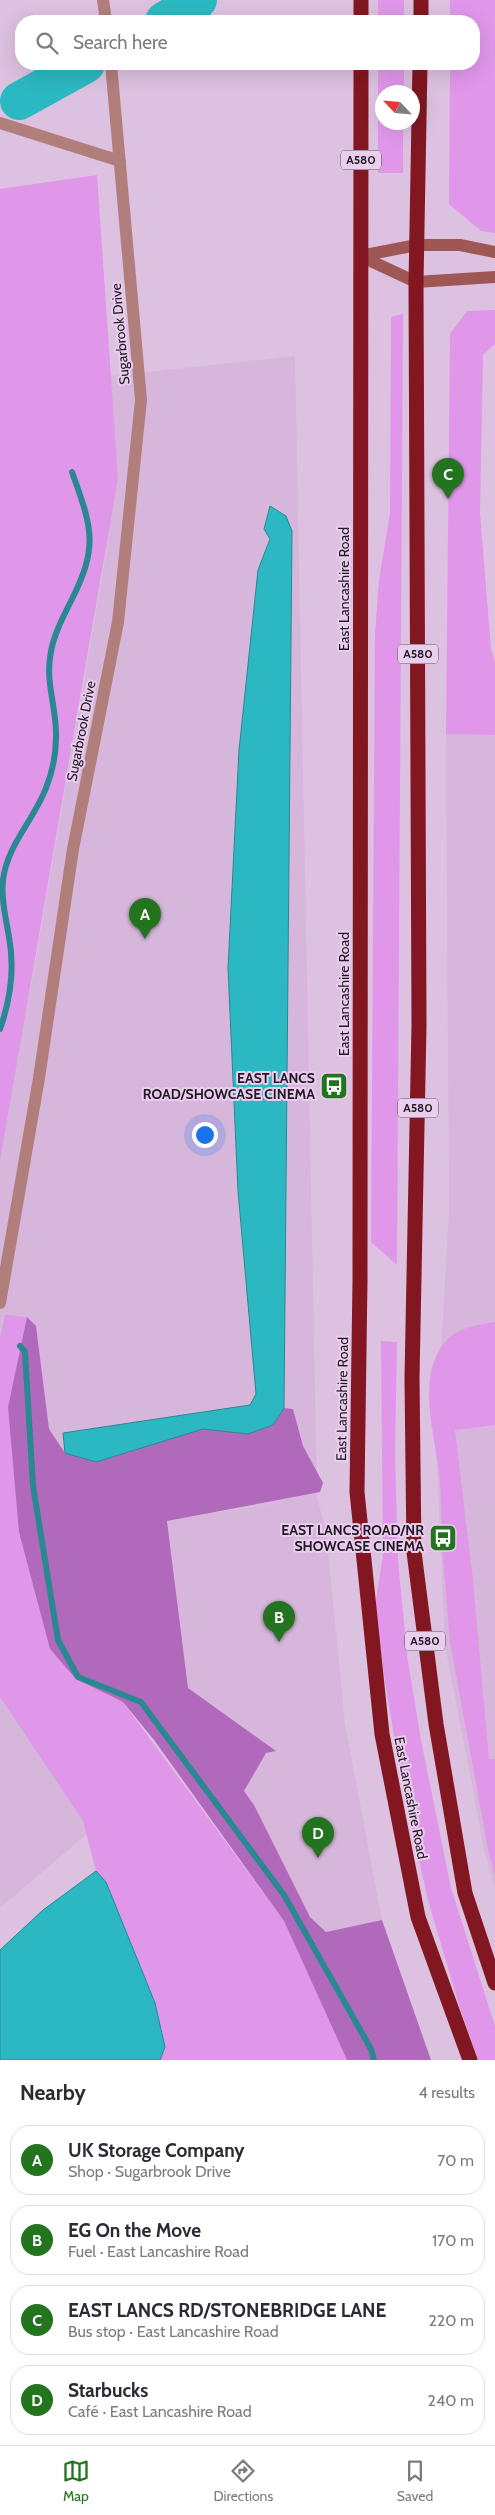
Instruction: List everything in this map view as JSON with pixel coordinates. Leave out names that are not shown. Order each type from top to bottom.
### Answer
[{"type":"highway","points":[[361,0],[361,15]]},
{"type":"highway","points":[[421,15],[422,0]]},
{"type":"highway","name":"East Lancashire Road","points":[[361,70],[360,1280],[356,1492],[382,1734],[418,1917],[470,2060]]},
{"type":"highway","name":"A580","points":[[420,70],[416,245],[419,1025],[412,1378],[414,1552],[436,1724],[465,1893],[495,1983]]},
{"type":"street","points":[[103,0],[105,15]]},
{"type":"street","name":"Sugarbrook Drive","points":[[0,1303],[37,1088],[73,849],[118,622],[140,400],[112,70]]},
{"type":"street","points":[[0,123],[120,161]]},
{"type":"street","points":[[360,256],[416,245],[460,245],[495,252]]},
{"type":"street","points":[[360,256],[416,282],[495,277]]},
{"type":"shaded area","points":[[378,0],[404,0],[404,15],[378,15]]},
{"type":"shaded area","points":[[450,0],[495,0],[495,233],[481,231],[449,204],[450,70],[480,70],[480,15],[450,15]]},
{"type":"shaded area","points":[[378,70],[404,70],[404,85],[378,85]]},
{"type":"shaded area","points":[[378,130],[403,130],[403,173],[378,173]]},
{"type":"shaded area","points":[[97,175],[118,478],[0,1161],[0,189]]},
{"type":"shaded area","points":[[495,310],[495,344],[483,355],[480,513],[491,649],[495,662],[495,735],[446,734],[450,334],[467,311]]},
{"type":"shaded area","points":[[403,314],[397,1265],[371,1242],[375,634],[379,580],[390,513],[391,317]]},
{"type":"shaded area","points":[[295,356],[317,1498],[326,1530],[345,1724],[382,1920],[326,1932],[310,1917],[254,1805],[244,1791],[266,1753],[275,1751],[188,1689],[167,1520],[284,1502],[44,1532],[94,1828],[0,1908],[0,1124],[31,987],[106,554],[110,376]]},
{"type":"shaded area","points":[[270,506],[286,516],[292,531],[284,1408],[273,1425],[248,1434],[203,1429],[96,1462],[65,1453],[63,1433],[250,1405],[256,1394],[238,1191],[228,968],[239,750],[258,570],[270,539],[264,529]]},
{"type":"shaded area","points":[[446,734],[495,735],[495,1889],[485,1853],[445,1645],[436,1442],[449,1210]]},
{"type":"shaded area","points":[[5,1315],[27,1317],[8,1407],[76,1679],[123,1702],[284,1921],[347,2060],[160,2060],[106,1883],[96,1871],[83,1821],[0,1697],[0,1339]]},
{"type":"shaded area","points":[[27,1317],[36,1326],[49,1429],[65,1453],[96,1462],[203,1429],[248,1434],[273,1425],[284,1408],[293,1409],[303,1446],[323,1483],[320,1492],[167,1521],[188,1688],[276,1751],[266,1753],[244,1791],[254,1805],[310,1917],[326,1932],[382,1920],[431,2060],[347,2060],[284,1921],[154,1740],[123,1702],[76,1679],[50,1649],[19,1532],[8,1407]]},
{"type":"shaded area","points":[[495,1322],[495,1425],[455,1430],[473,1580],[489,1759],[495,1759],[495,1876],[488,1849],[450,1642],[442,1547],[447,1546],[447,1528],[442,1528],[440,1478],[431,1421],[429,1386],[437,1354],[451,1336],[462,1330]]},
{"type":"shaded area","points":[[381,1341],[397,1342],[395,1453],[398,1561],[407,1655],[421,1740],[451,1888],[495,2026],[495,2060],[478,2060],[459,2005],[428,1900],[405,1799],[385,1683],[375,1606],[383,1555]]},
{"type":"shaded area","points":[[96,1871],[106,1882],[155,2003],[165,2047],[160,2060],[0,2060],[0,1950],[43,1910]]},
{"type":"waterway","points":[[174,15],[198,0]]},
{"type":"waterway","points":[[19,101],[75,70]]},
{"type":"waterway","points":[[0,1029],[7,1006],[12,972],[11,949],[3,902],[3,880],[10,855],[41,800],[52,770],[56,727],[49,678],[51,651],[58,629],[80,582],[89,551],[88,523],[72,472]]},
{"type":"waterway","points":[[20,1346],[25,1352],[33,1486],[58,1640],[78,1677],[141,1702],[284,1895],[371,2049],[374,2060]]},
{"type":"place","name":"EAST LANCS RD/STONEBRIDGE LANE","points":[[448,499]]},
{"type":"place","name":"UK Storage Company","points":[[145,939]]},
{"type":"place","name":"EAST LANCS ROAD/SHOWCASE CINEMA","points":[[334,1086]]},
{"type":"place","name":"EAST LANCS ROAD/NR SHOWCASE CINEMA","points":[[443,1538]]},
{"type":"place","name":"EG On the Move","points":[[279,1642]]},
{"type":"place","name":"Starbucks","points":[[318,1858]]}]
